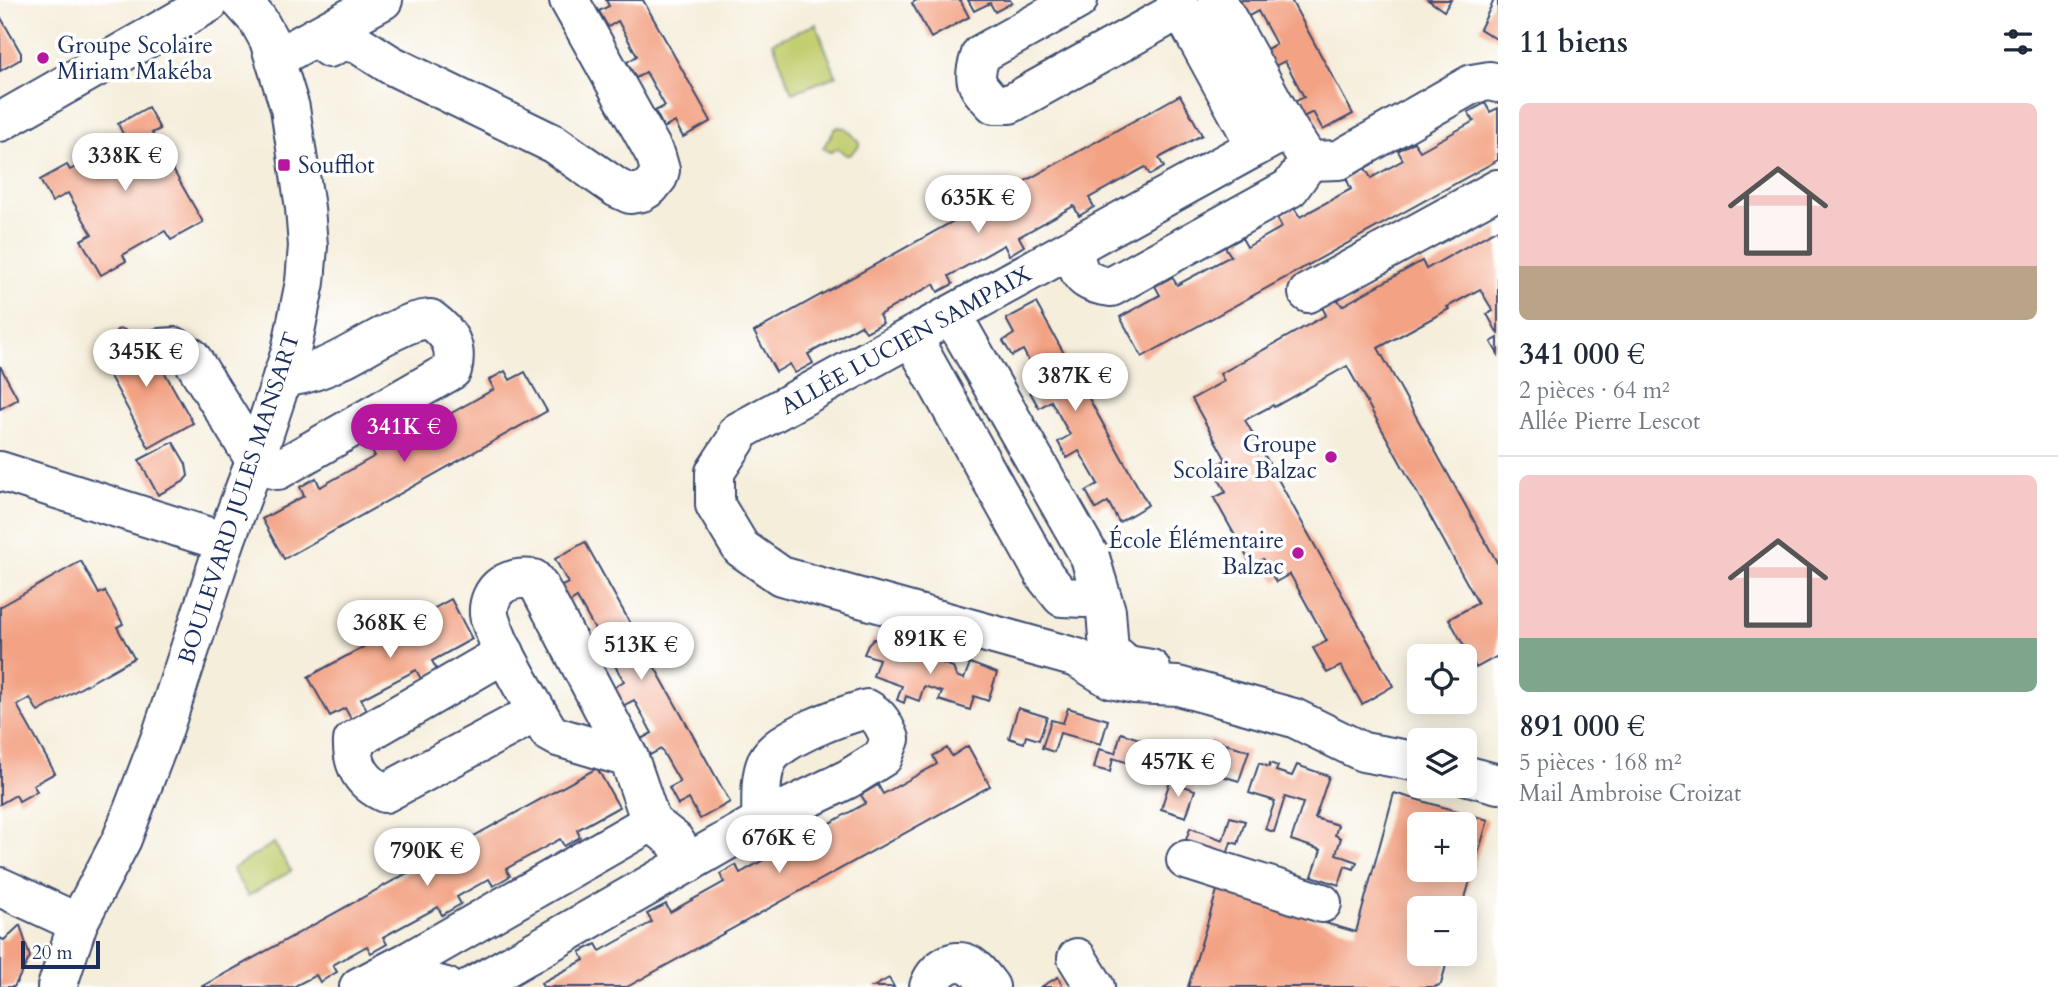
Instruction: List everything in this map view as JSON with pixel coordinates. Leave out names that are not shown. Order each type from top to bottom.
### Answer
[{"type":"street","points":[[275,59],[383,0]]},
{"type":"street","points":[[329,48],[343,41],[358,44],[391,65],[554,144],[617,188],[630,194],[642,192],[650,187],[660,170],[656,156],[569,0]]},
{"type":"street","points":[[1078,0],[981,54],[975,72],[978,88],[994,104],[1010,104],[1178,5],[1272,138],[1324,160]]},
{"type":"street","points":[[1217,0],[1272,138]]},
{"type":"street","points":[[0,122],[225,1]]},
{"type":"street","name":"BOULEVARD JULES MANSART","points":[[57,987],[78,923],[121,839],[158,746],[291,351],[301,305],[308,246],[290,108],[269,40],[258,20],[225,1]]},
{"type":"street","points":[[1026,275],[1111,287],[1290,188],[1324,160],[1472,84],[1490,81],[1498,83]]},
{"type":"street","name":"ALLÉE LUCIEN SAMPAIX","points":[[1093,654],[781,576],[741,548],[715,505],[715,472],[736,440],[738,432],[1272,138]]},
{"type":"street","points":[[1308,293],[1498,189]]},
{"type":"street","points":[[1075,248],[1075,261],[1081,275],[1093,284]]},
{"type":"street","points":[[160,348],[175,347],[191,357],[254,462],[278,470],[452,370],[456,355],[444,330],[430,319],[410,323],[334,364],[299,377],[282,377]]},
{"type":"street","points":[[934,326],[960,329],[1090,557],[1106,611],[1093,654],[1111,679],[1134,684],[1178,685],[1294,718],[1363,752],[1407,760]]},
{"type":"street","points":[[0,471],[225,542]]},
{"type":"street","points":[[629,758],[548,732],[490,622],[490,600],[503,584],[533,579],[540,588],[629,758],[651,822],[674,840],[689,863]]},
{"type":"street","points":[[505,653],[353,741],[352,757],[359,770],[370,787],[385,793],[537,712]]},
{"type":"street","points":[[1477,778],[1498,784]]},
{"type":"street","points":[[472,987],[761,821]]},
{"type":"street","points":[[359,987],[396,969],[651,822]]},
{"type":"street","points":[[1186,860],[1322,903]]},
{"type":"street","points":[[0,887],[78,923]]},
{"type":"street","points":[[929,987],[938,971],[957,962],[970,965],[990,987]]},
{"type":"street","points":[[396,969],[446,987]]},
{"type":"green space","points":[[816,24],[836,76],[792,93],[773,42]]},
{"type":"green space","points":[[838,127],[846,128],[859,142],[859,146],[850,155],[838,148],[831,152],[823,148]]},
{"type":"green space","points":[[274,843],[291,871],[248,896],[232,869]]},
{"type":"building","points":[[606,0],[643,0],[711,121],[683,137],[675,122],[664,128],[655,111],[665,106],[646,72],[636,78],[627,62],[637,56],[618,21],[608,27],[599,11],[609,6]]},
{"type":"building","points":[[917,0],[960,0],[969,17],[931,38],[912,3]]},
{"type":"building","points":[[968,0],[1010,0],[1012,3],[995,12],[990,3],[974,11]]},
{"type":"building","points":[[1238,0],[1291,0],[1353,114],[1323,130],[1313,112],[1301,118],[1292,103],[1304,97],[1285,61],[1273,67],[1265,50],[1276,44],[1258,11],[1245,18]]},
{"type":"building","points":[[1428,0],[1451,0],[1444,11]]},
{"type":"building","points":[[1494,0],[1498,0],[1498,40],[1480,29]]},
{"type":"building","points":[[0,16],[21,53],[21,59],[0,71]]},
{"type":"building","points":[[1180,95],[1202,135],[1159,158],[1164,167],[1150,175],[1145,167],[1089,198],[1094,207],[1079,216],[1074,206],[1019,237],[1024,246],[1009,255],[1004,245],[949,276],[953,284],[938,292],[934,284],[879,315],[883,323],[866,332],[861,325],[808,354],[813,363],[795,373],[790,364],[776,372],[754,332]]},
{"type":"building","points":[[1485,103],[1490,112],[1498,108],[1498,160],[1142,357],[1120,317],[1160,295],[1155,286],[1172,277],[1177,285],[1231,256],[1225,247],[1242,238],[1247,247],[1282,227],[1277,218],[1294,208],[1300,217],[1351,189],[1346,178],[1365,168],[1371,178],[1403,160],[1398,151],[1414,142],[1420,151],[1474,121],[1468,112]]},
{"type":"building","points":[[148,107],[160,129],[152,133],[203,222],[171,240],[165,231],[123,255],[126,261],[101,275],[81,240],[92,234],[68,193],[52,202],[40,180],[67,165],[70,170],[79,165],[74,155],[105,138],[111,148],[126,140],[118,124]]},
{"type":"building","points":[[1498,229],[1498,334],[1487,314],[1493,311],[1480,289],[1378,348],[1498,564],[1498,656],[1477,667],[1477,644],[1463,644],[1449,619],[1478,603],[1347,366],[1245,420],[1393,686],[1362,704],[1341,666],[1327,673],[1313,648],[1327,641],[1290,574],[1276,582],[1263,559],[1252,566],[1214,498],[1226,492],[1212,467],[1226,460],[1192,399],[1224,381],[1220,374],[1326,315],[1322,307],[1337,298],[1342,306],[1422,261],[1426,269]]},
{"type":"building","points":[[1036,303],[1148,505],[1119,522],[1108,502],[1096,509],[1086,491],[1098,484],[1079,451],[1067,458],[1058,442],[1070,435],[1051,401],[1039,408],[1030,392],[1042,385],[1023,350],[1012,356],[1003,341],[1014,334],[1006,319]]},
{"type":"building","points":[[122,329],[131,341],[143,334],[193,423],[149,448],[100,358],[120,347],[114,337],[117,330]]},
{"type":"building","points":[[1498,338],[1498,354],[1491,342]]},
{"type":"building","points":[[0,366],[18,399],[0,409]]},
{"type":"building","points":[[505,371],[510,380],[525,372],[547,411],[284,559],[262,519],[304,496],[300,487],[316,478],[320,487],[375,456],[369,447],[385,439],[390,447],[424,428],[419,420],[434,411],[439,420],[494,389],[489,380]]},
{"type":"building","points":[[173,442],[186,464],[188,476],[183,482],[158,495],[139,460]]},
{"type":"building","points":[[585,542],[730,802],[700,819],[689,799],[678,805],[669,788],[680,782],[661,749],[650,755],[641,739],[652,733],[634,700],[623,706],[613,688],[624,681],[605,649],[595,654],[586,639],[597,633],[577,598],[567,604],[558,588],[568,583],[555,559]]},
{"type":"building","points":[[81,561],[99,594],[105,591],[123,624],[117,627],[134,658],[38,712],[30,698],[17,705],[55,773],[33,785],[37,791],[19,801],[16,795],[0,804],[0,607]]},
{"type":"building","points":[[451,599],[472,639],[432,661],[437,670],[421,679],[416,670],[361,699],[367,710],[351,719],[345,708],[330,716],[308,677]]},
{"type":"building","points":[[874,639],[953,667],[956,676],[964,679],[970,663],[997,673],[988,701],[974,696],[970,710],[939,700],[942,692],[924,686],[919,701],[906,696],[904,703],[897,700],[902,686],[873,676],[879,659],[864,654]]},
{"type":"building","points":[[1018,708],[1047,717],[1039,740],[1026,736],[1024,743],[1009,738]]},
{"type":"building","points":[[1068,708],[1108,720],[1101,744],[1060,733],[1054,752],[1042,748],[1051,720],[1063,723]]},
{"type":"building","points":[[1121,733],[1188,755],[1180,779],[1113,758],[1110,772],[1094,768],[1099,749],[1115,753]]},
{"type":"building","points":[[1211,739],[1249,751],[1239,781],[1202,770]]},
{"type":"building","points":[[968,746],[990,786],[627,987],[543,987],[541,983],[584,960],[580,952],[596,944],[600,951],[652,922],[647,914],[666,904],[670,912],[724,882],[720,874],[736,865],[740,873],[794,843],[790,835],[807,825],[812,833],[866,803],[861,795],[878,785],[883,794],[937,764],[933,756],[947,748],[952,756]]},
{"type":"building","points":[[1259,763],[1269,767],[1270,763],[1278,766],[1276,771],[1292,776],[1297,765],[1329,776],[1315,818],[1338,825],[1335,835],[1341,838],[1336,854],[1357,862],[1354,869],[1345,866],[1339,885],[1312,876],[1321,850],[1291,840],[1303,803],[1285,797],[1274,832],[1265,829],[1275,801],[1249,793]]},
{"type":"building","points":[[597,768],[619,807],[577,830],[580,837],[564,846],[560,839],[506,869],[510,876],[493,886],[489,879],[457,897],[461,904],[442,915],[438,907],[383,937],[387,944],[371,953],[367,946],[333,965],[337,972],[320,982],[316,975],[293,987],[201,987]]},
{"type":"building","points":[[1170,781],[1195,790],[1186,817],[1161,809]]},
{"type":"building","points":[[1394,793],[1460,812],[1407,812],[1407,882],[1470,882],[1466,896],[1407,896],[1407,966],[1446,966],[1441,984],[1435,987],[1188,987],[1219,884],[1256,894],[1253,902],[1356,932]]},
{"type":"building","points":[[1230,817],[1245,821],[1238,844],[1231,842],[1225,862],[1208,847],[1186,840],[1190,828],[1223,840]]},
{"type":"building","points":[[1477,817],[1488,820],[1477,857]]},
{"type":"building","points":[[20,925],[30,957],[14,987],[0,987],[0,938],[4,940]]},
{"type":"building","points":[[1058,977],[1063,987],[1041,987]]},
{"type":"building","points":[[889,978],[894,987],[873,987]]},
{"type":"place","name":"Groupe Scolaire Miriam Makéba","points":[[43,58]]},
{"type":"place","name":"Soufflot","points":[[284,165]]},
{"type":"place","name":"Groupe Scolaire Balzac","points":[[1331,457]]},
{"type":"place","name":"École Élémentaire Balzac","points":[[1298,553]]}]
